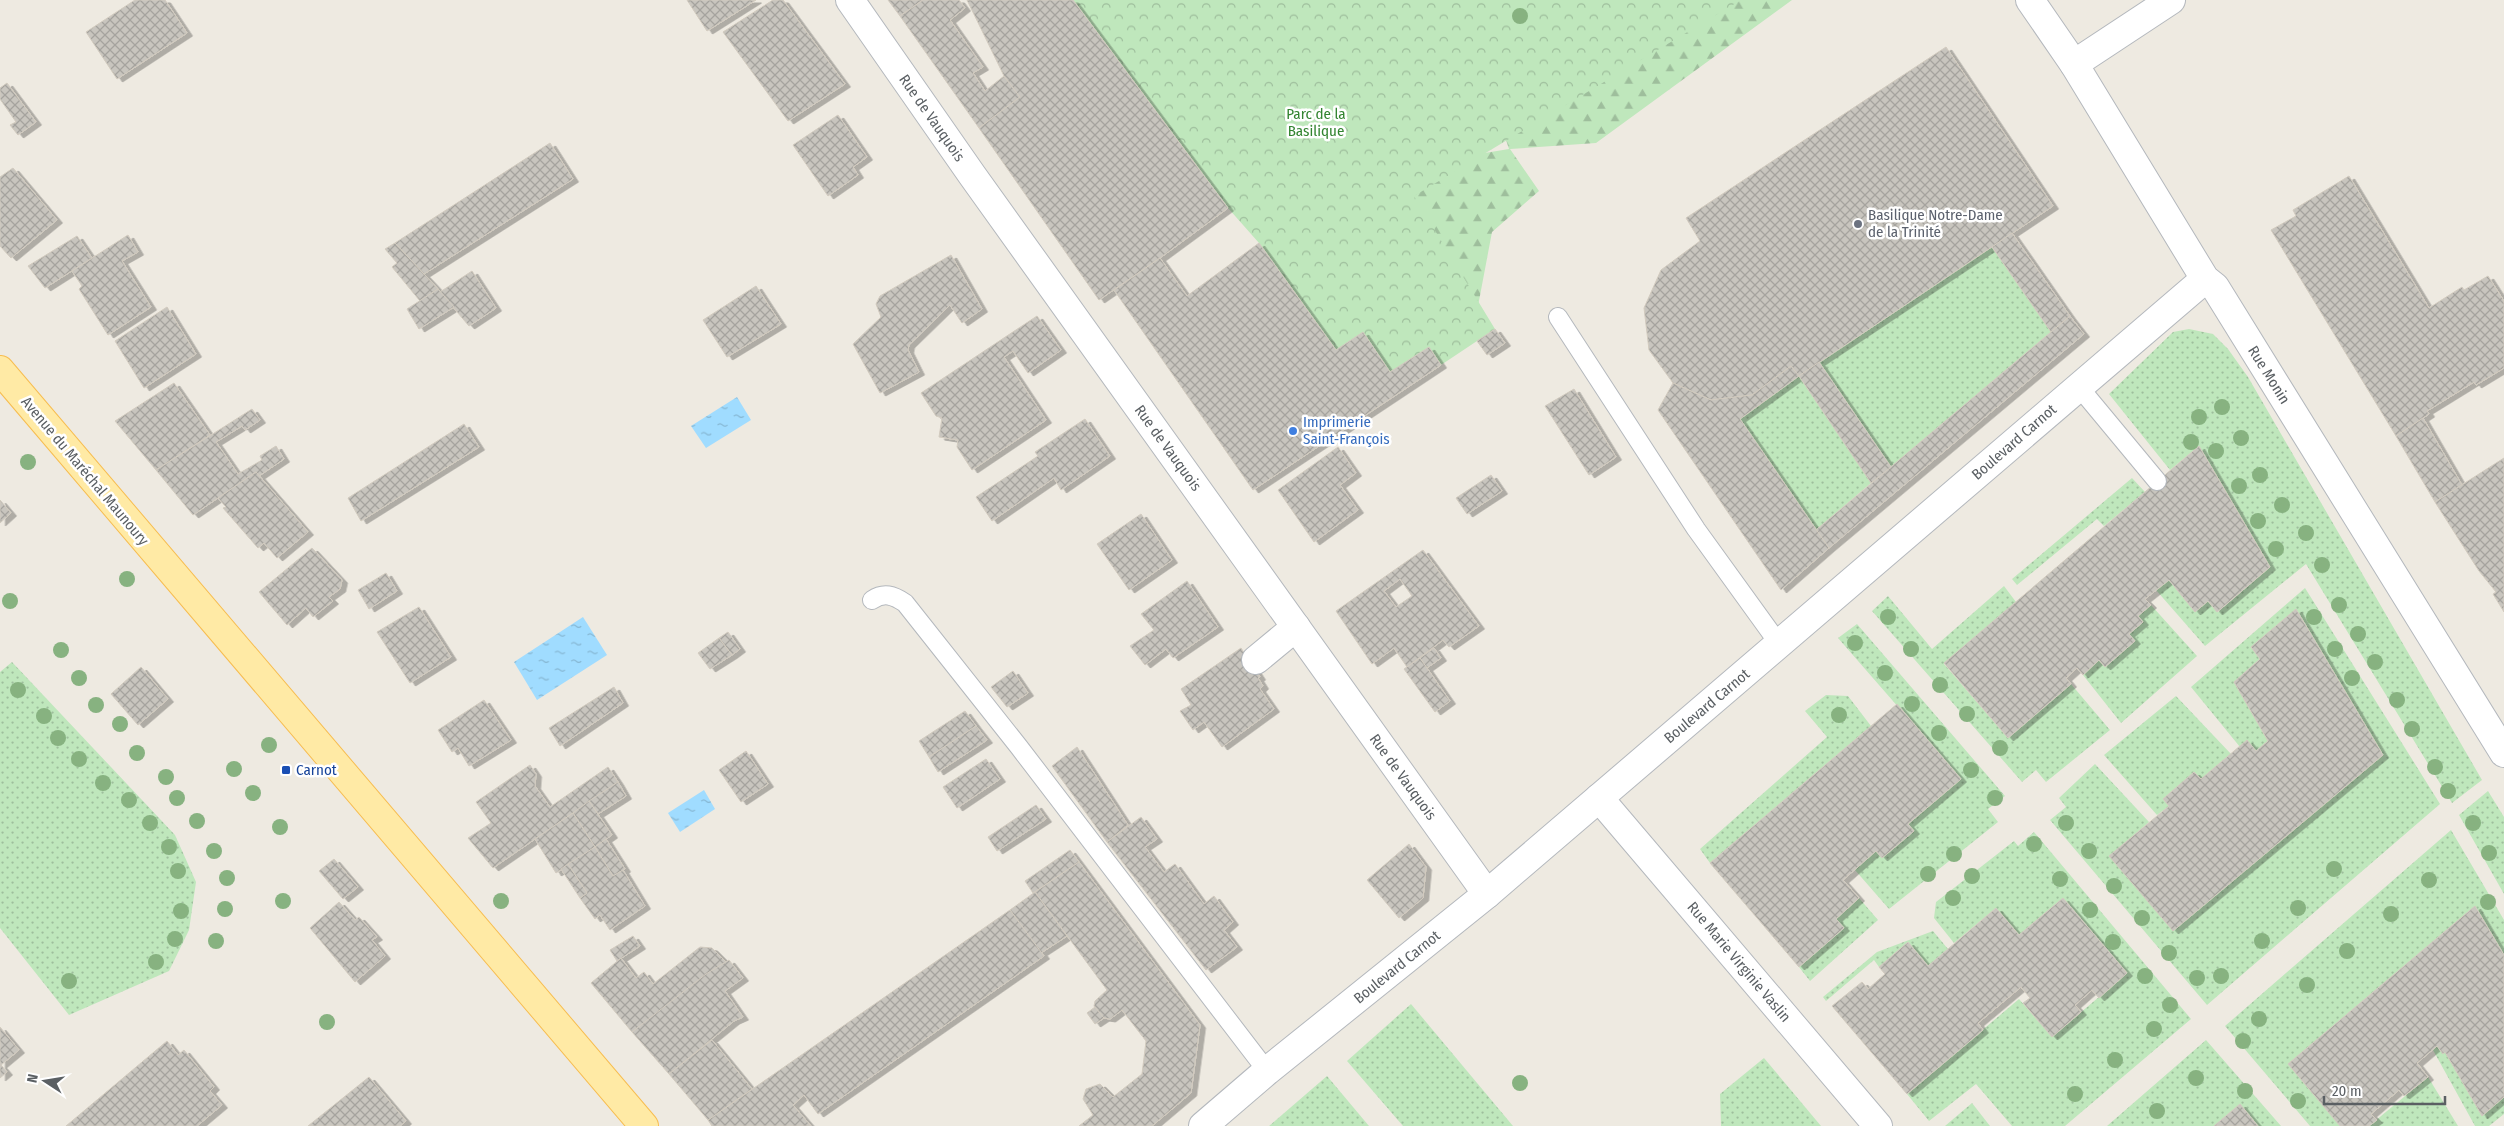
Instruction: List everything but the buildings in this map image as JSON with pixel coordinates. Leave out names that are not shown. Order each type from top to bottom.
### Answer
[{"type":"main road","name":"Avenue du Maréchal Maunoury","points":[[0,370],[644,1126]]},
{"type":"street","name":"Rue de Vauquois","points":[[850,0],[972,175],[1487,894]]},
{"type":"street","name":"Rue Monin","points":[[2030,0],[2074,64],[2205,279],[2214,287],[2504,753]]},
{"type":"street","points":[[2074,64],[2171,0]]},
{"type":"street","name":"Boulevard Carnot","points":[[1203,1126],[1266,1072],[1487,894],[2205,279]]},
{"type":"street","points":[[1256,660],[1296,627]]},
{"type":"street","name":"Rue Marie Virginie Vaslin","points":[[1599,798],[1878,1126]]},
{"type":"lane","points":[[1558,317],[1696,529],[1779,644]]},
{"type":"lane","points":[[2079,386],[2158,481]]},
{"type":"lane","points":[[872,600],[879,595],[887,594],[905,603],[1019,747],[1266,1072]]},
{"type":"green space","name":"Parc de la Basilique","points":[[1073,0],[1741,0],[1414,196],[1495,329],[1441,365],[1429,347],[1390,372],[1363,332],[1336,350],[1259,243],[1228,208]]},
{"type":"green space","points":[[1551,0],[1792,0],[1596,143],[1510,149],[1539,191],[1492,232],[1475,322],[1429,347],[1390,372],[1363,332],[1336,350],[1280,39],[1436,161],[1509,149],[1473,40]]},
{"type":"green space","points":[[1992,247],[2051,332],[1891,467],[1819,362]]},
{"type":"green space","points":[[2189,329],[2213,334],[2228,349],[2248,377],[2482,780],[2452,803],[2306,564],[2205,646],[2156,590],[2169,580],[2195,612],[2208,601],[2218,612],[2270,567],[2199,446],[2170,470],[2109,394],[2173,332]]},
{"type":"green space","points":[[1799,376],[1871,483],[1816,530],[1740,419]]},
{"type":"green space","points":[[2132,478],[2145,492],[2104,526],[2097,519],[2017,585],[2012,579]]},
{"type":"green space","points":[[2004,586],[2016,602],[1944,664],[2008,738],[2071,684],[2110,730],[2046,782],[2036,770],[2022,782],[1872,611],[1888,596],[1932,649]]},
{"type":"green space","points":[[2305,588],[2440,804],[2207,1005],[2050,820],[2066,807],[2059,798],[2095,764],[2149,822],[2110,856],[2383,755],[2251,647],[2260,659],[2234,682],[2268,741],[2256,751],[2240,747],[2191,687]]},
{"type":"green space","points":[[2151,605],[2197,656],[2121,723],[2083,675],[2099,660],[2105,667],[2135,641],[2129,634],[2143,622],[2138,616]]},
{"type":"green space","points":[[1857,624],[2005,796],[1988,809],[1998,822],[1889,909],[1855,870],[1876,851],[1882,857],[1908,824],[1961,779],[1838,638]]},
{"type":"green space","points":[[12,662],[175,835],[196,882],[189,930],[169,971],[69,1015],[0,928],[0,672]]},
{"type":"green space","points":[[1826,695],[1848,696],[1871,726],[1710,863],[1700,849],[1827,737],[1805,711]]},
{"type":"green space","points":[[2176,696],[2231,754],[2201,779],[2194,773],[2163,799],[2169,806],[2157,815],[2104,755]]},
{"type":"green space","points":[[2488,791],[2504,817],[2504,894],[2459,815]]},
{"type":"green space","points":[[2451,830],[2504,920],[2504,955],[2475,906],[2288,1064],[2340,1126],[2310,1126],[2225,1026]]},
{"type":"green space","points":[[2034,832],[2191,1019],[2065,1126],[2012,1126],[1976,1084],[1929,1121],[1907,1094],[2019,999],[2052,1037],[2127,973],[2063,898],[2019,935],[1996,908],[1954,943],[1934,918],[1936,902],[2014,841],[2018,846]]},
{"type":"green space","points":[[1859,898],[1878,920],[1810,981],[1799,967],[1844,928],[1836,919]]},
{"type":"green space","points":[[1933,931],[1948,949],[1928,966],[1908,942],[1879,967],[1874,960],[1826,1001],[1823,997],[1877,952]]},
{"type":"green space","points":[[1411,1004],[1513,1126],[1403,1126],[1347,1061]]},
{"type":"green space","points":[[2206,1040],[2281,1126],[2258,1126],[2240,1104],[2214,1126],[2107,1126]]},
{"type":"green space","points":[[2437,1046],[2443,1054],[2445,1052],[2482,1115],[2504,1097],[2504,1114],[2489,1126],[2475,1126],[2433,1050]]},
{"type":"green space","points":[[1764,1058],[1821,1126],[1721,1126],[1720,1094]]},
{"type":"green space","points":[[1327,1076],[1369,1126],[1269,1126]]},
{"type":"green space","points":[[2428,1077],[2458,1126],[2369,1126]]},
{"type":"green space","points":[[1972,1103],[1990,1126],[1945,1126]]},
{"type":"water","points":[[737,397],[751,420],[706,448],[691,426]]},
{"type":"water","points":[[583,617],[607,655],[537,700],[514,662]]},
{"type":"water","points":[[704,790],[715,809],[680,832],[668,813]]},
{"type":"place","name":"Basilique Notre-Dame de la Trinité","points":[[1858,224]]},
{"type":"place","name":"Imprimerie Saint-François","points":[[1293,431]]},
{"type":"place","name":"Carnot","points":[[286,770]]}]
